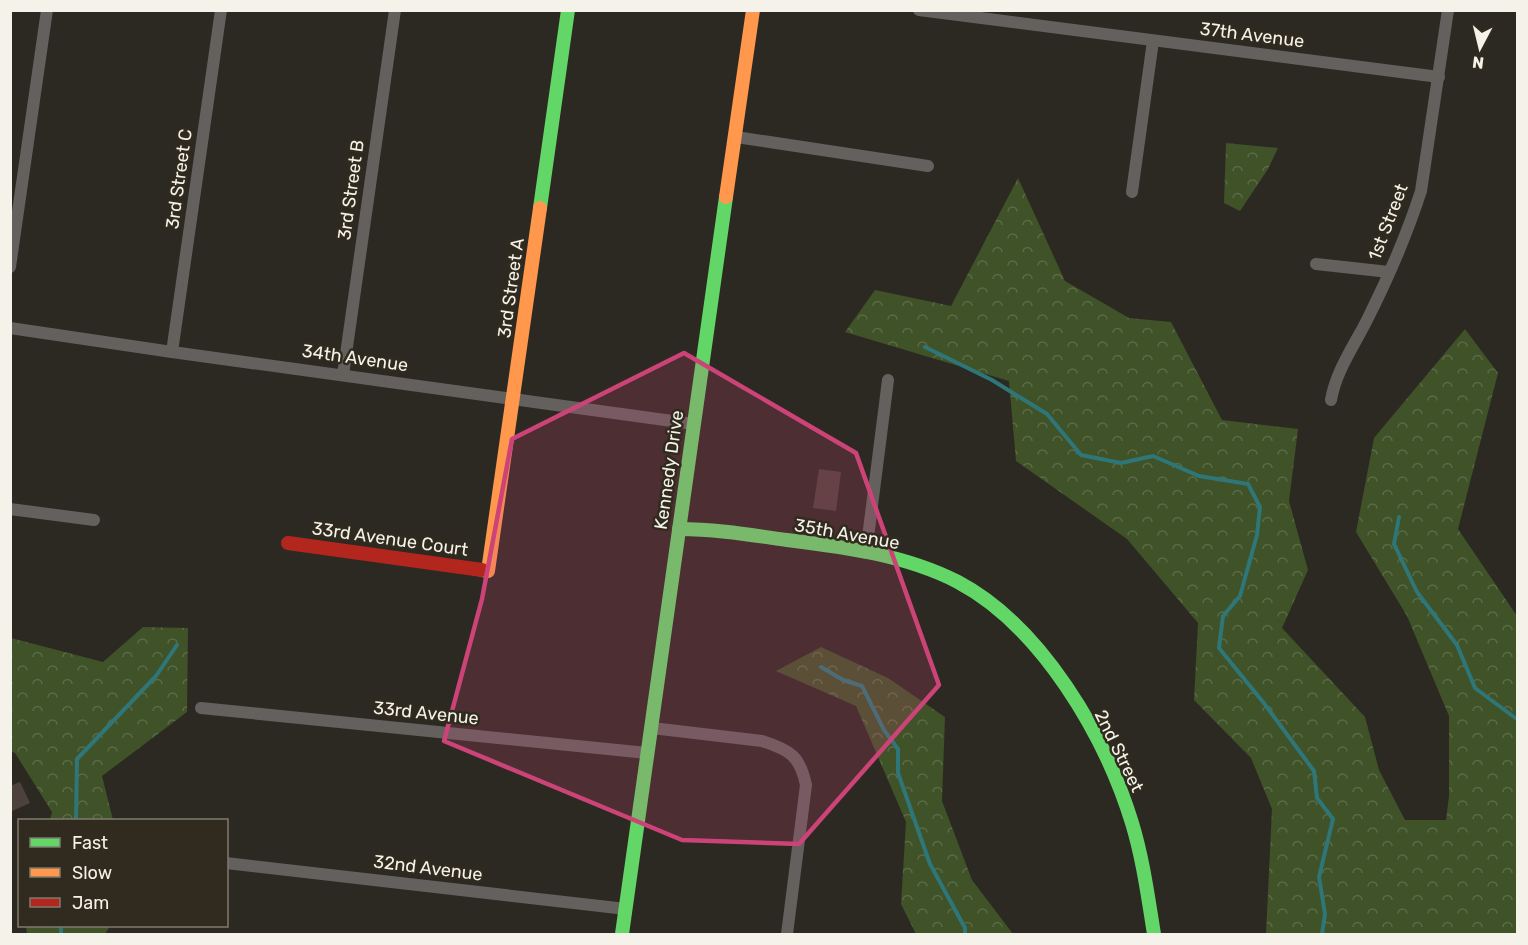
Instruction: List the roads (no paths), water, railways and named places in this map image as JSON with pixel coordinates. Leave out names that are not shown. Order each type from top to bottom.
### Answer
[{"type":"street","points":[[10,267],[47,10]]},
{"type":"street","name":"3rd Street C","points":[[172,352],[221,10]]},
{"type":"street","name":"3rd Street B","points":[[343,375],[395,10]]},
{"type":"street","name":"3rd Street A","points":[[488,571],[568,10]]},
{"type":"street","name":"Kennedy Drive","points":[[622,934],[753,10]]},
{"type":"street","name":"37th Avenue","points":[[919,10],[1439,77]]},
{"type":"street","name":"1st Street","points":[[1331,400],[1339,373],[1370,315],[1413,216],[1421,191],[1448,10]]},
{"type":"street","points":[[1131,192],[1153,41]]},
{"type":"street","points":[[736,137],[928,166]]},
{"type":"street","points":[[1316,264],[1389,272]]},
{"type":"street","name":"34th Avenue","points":[[10,327],[172,352],[513,397],[694,424]]},
{"type":"street","points":[[866,553],[888,380]]},
{"type":"street","points":[[10,509],[94,520]]},
{"type":"street","name":"35th Avenue","points":[[679,529],[700,529],[866,553],[942,575],[968,588],[999,609]]},
{"type":"street","name":"33rd Avenue Court","points":[[288,543],[488,571]]},
{"type":"street","name":"2nd Street","points":[[999,609],[1043,657],[1057,676],[1106,759],[1128,810],[1137,841],[1154,934]]},
{"type":"street","name":"33rd Avenue","points":[[201,708],[648,753]]},
{"type":"street","points":[[652,728],[762,741],[783,749],[802,766],[806,785],[787,934]]},
{"type":"street","name":"32nd Avenue","points":[[228,863],[626,909]]},
{"type":"waterway","points":[[925,347],[992,380],[1047,414],[1081,455],[1121,463],[1153,456],[1199,476],[1248,484],[1260,507],[1257,535],[1240,596],[1223,616],[1219,648],[1263,702],[1314,771],[1317,798],[1333,819],[1319,877],[1325,914],[1322,934]]},
{"type":"waterway","points":[[1399,517],[1394,544],[1417,592],[1457,645],[1475,688],[1518,720]]},
{"type":"waterway","points":[[76,819],[77,759],[156,676],[177,645]]},
{"type":"waterway","points":[[821,667],[843,680],[862,686],[884,730],[898,749],[898,773],[930,864],[965,928],[965,934]]},
{"type":"waterway","points":[[61,927],[61,934]]}]
